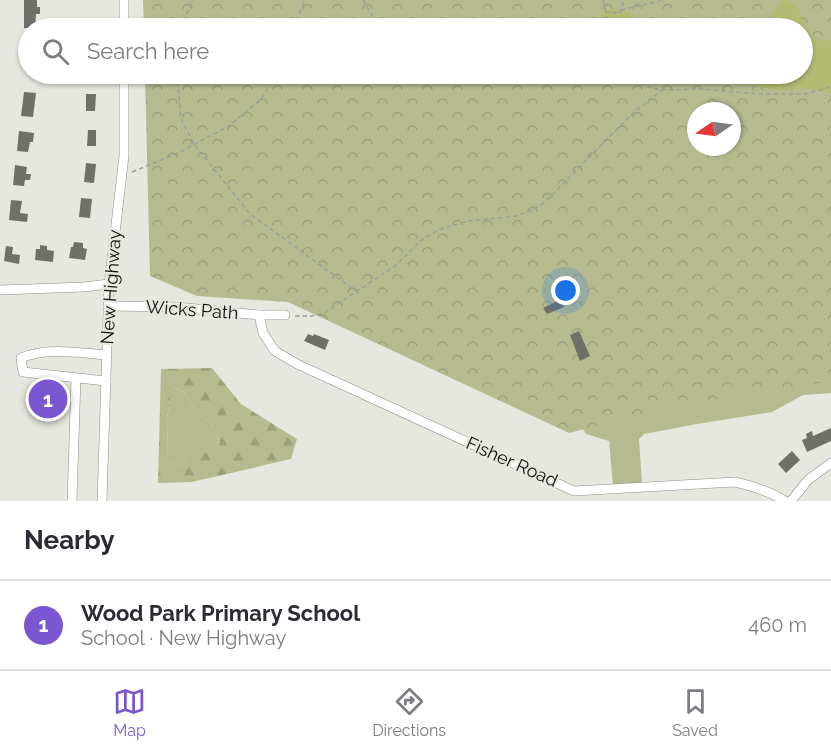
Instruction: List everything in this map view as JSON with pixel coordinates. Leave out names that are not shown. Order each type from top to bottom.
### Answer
[{"type":"street","points":[[124,0],[124,18]]},
{"type":"street","name":"New Highway","points":[[102,501],[109,284],[124,156],[124,84]]},
{"type":"street","points":[[0,290],[109,284]]},
{"type":"street","name":"Wicks Path","points":[[108,306],[177,307],[259,315],[263,333]]},
{"type":"street","points":[[259,315],[285,315]]},
{"type":"street","name":"Fisher Road","points":[[263,333],[275,351],[297,364],[574,491],[735,482],[752,486],[785,501]]},
{"type":"street","points":[[106,355],[62,351],[33,353],[21,358],[22,372],[106,381]]},
{"type":"street","points":[[72,501],[76,378]]},
{"type":"street","points":[[791,501],[808,480],[831,463]]},
{"type":"street","points":[[570,501],[574,491]]},
{"type":"path","points":[[185,18],[193,0]]},
{"type":"path","points":[[298,18],[304,0]]},
{"type":"path","points":[[363,0],[374,18]]},
{"type":"path","points":[[603,0],[606,18]]},
{"type":"path","points":[[621,10],[622,0]]},
{"type":"path","points":[[606,12],[620,13],[621,10],[664,0]]},
{"type":"path","points":[[178,84],[181,119],[194,144],[250,214],[356,292]]},
{"type":"path","points":[[122,176],[176,154],[229,126],[262,98],[270,84]]},
{"type":"path","points":[[642,84],[656,89],[700,89],[762,94],[805,94],[831,87]]},
{"type":"path","points":[[285,315],[312,316],[324,313],[395,266],[424,238],[441,229],[468,221],[516,216],[544,203],[635,111],[664,89]]},
{"type":"green space","points":[[143,0],[831,0],[831,381],[677,406],[569,433],[288,302],[197,296],[150,276],[145,84],[813,84],[813,18],[144,18]]},
{"type":"green space","points":[[212,368],[241,404],[297,439],[291,459],[192,482],[158,483],[161,369]],"holes":[[[172,388],[185,393],[195,410],[211,424],[220,442],[215,453],[191,453],[179,466],[168,461],[167,418]]]},
{"type":"green space","points":[[831,371],[831,393],[803,395],[772,412],[644,434],[639,439],[642,484],[613,485],[609,441],[586,434],[578,421]]},
{"type":"green space","points":[[172,387],[185,393],[195,410],[211,424],[220,442],[215,453],[191,453],[179,466],[168,461],[167,418]]},
{"type":"shaded area","points":[[781,0],[793,3],[802,18],[770,18]]},
{"type":"shaded area","points":[[624,9],[636,18],[600,18],[607,10]]},
{"type":"shaded area","points":[[813,35],[820,41],[831,40],[831,93],[805,88],[781,90],[750,84],[813,84]]},
{"type":"building","points":[[24,0],[37,0],[40,14],[36,14],[36,18],[24,18]]},
{"type":"building","points":[[24,92],[36,93],[33,117],[21,116]]},
{"type":"building","points":[[86,94],[96,94],[95,111],[86,111]]},
{"type":"building","points":[[88,130],[96,130],[96,146],[87,146]]},
{"type":"building","points":[[19,131],[34,133],[28,152],[17,151]]},
{"type":"building","points":[[86,163],[96,164],[94,183],[84,182]]},
{"type":"building","points":[[15,165],[27,167],[26,174],[31,174],[30,180],[25,180],[24,186],[13,185]]},
{"type":"building","points":[[81,198],[92,199],[90,218],[79,217]]},
{"type":"building","points":[[11,200],[22,201],[20,213],[28,214],[27,222],[9,220]]},
{"type":"building","points":[[74,242],[83,243],[83,248],[87,249],[85,260],[69,258]]},
{"type":"building","points":[[40,245],[47,246],[47,250],[54,251],[53,262],[35,260],[36,249],[40,249]]},
{"type":"building","points":[[6,246],[13,247],[12,254],[20,255],[19,264],[4,261]]},
{"type":"building","points":[[560,300],[564,307],[547,314],[543,308]]},
{"type":"building","points":[[579,331],[590,356],[580,361],[570,335]]},
{"type":"building","points":[[308,334],[329,340],[325,350],[304,341]]},
{"type":"building","points":[[831,428],[831,441],[807,452],[802,440],[807,438],[806,434],[812,431],[813,436]]},
{"type":"building","points":[[792,451],[800,460],[786,473],[778,464]]},
{"type":"place","name":"Wood Park Primary School","points":[[48,399]]}]
